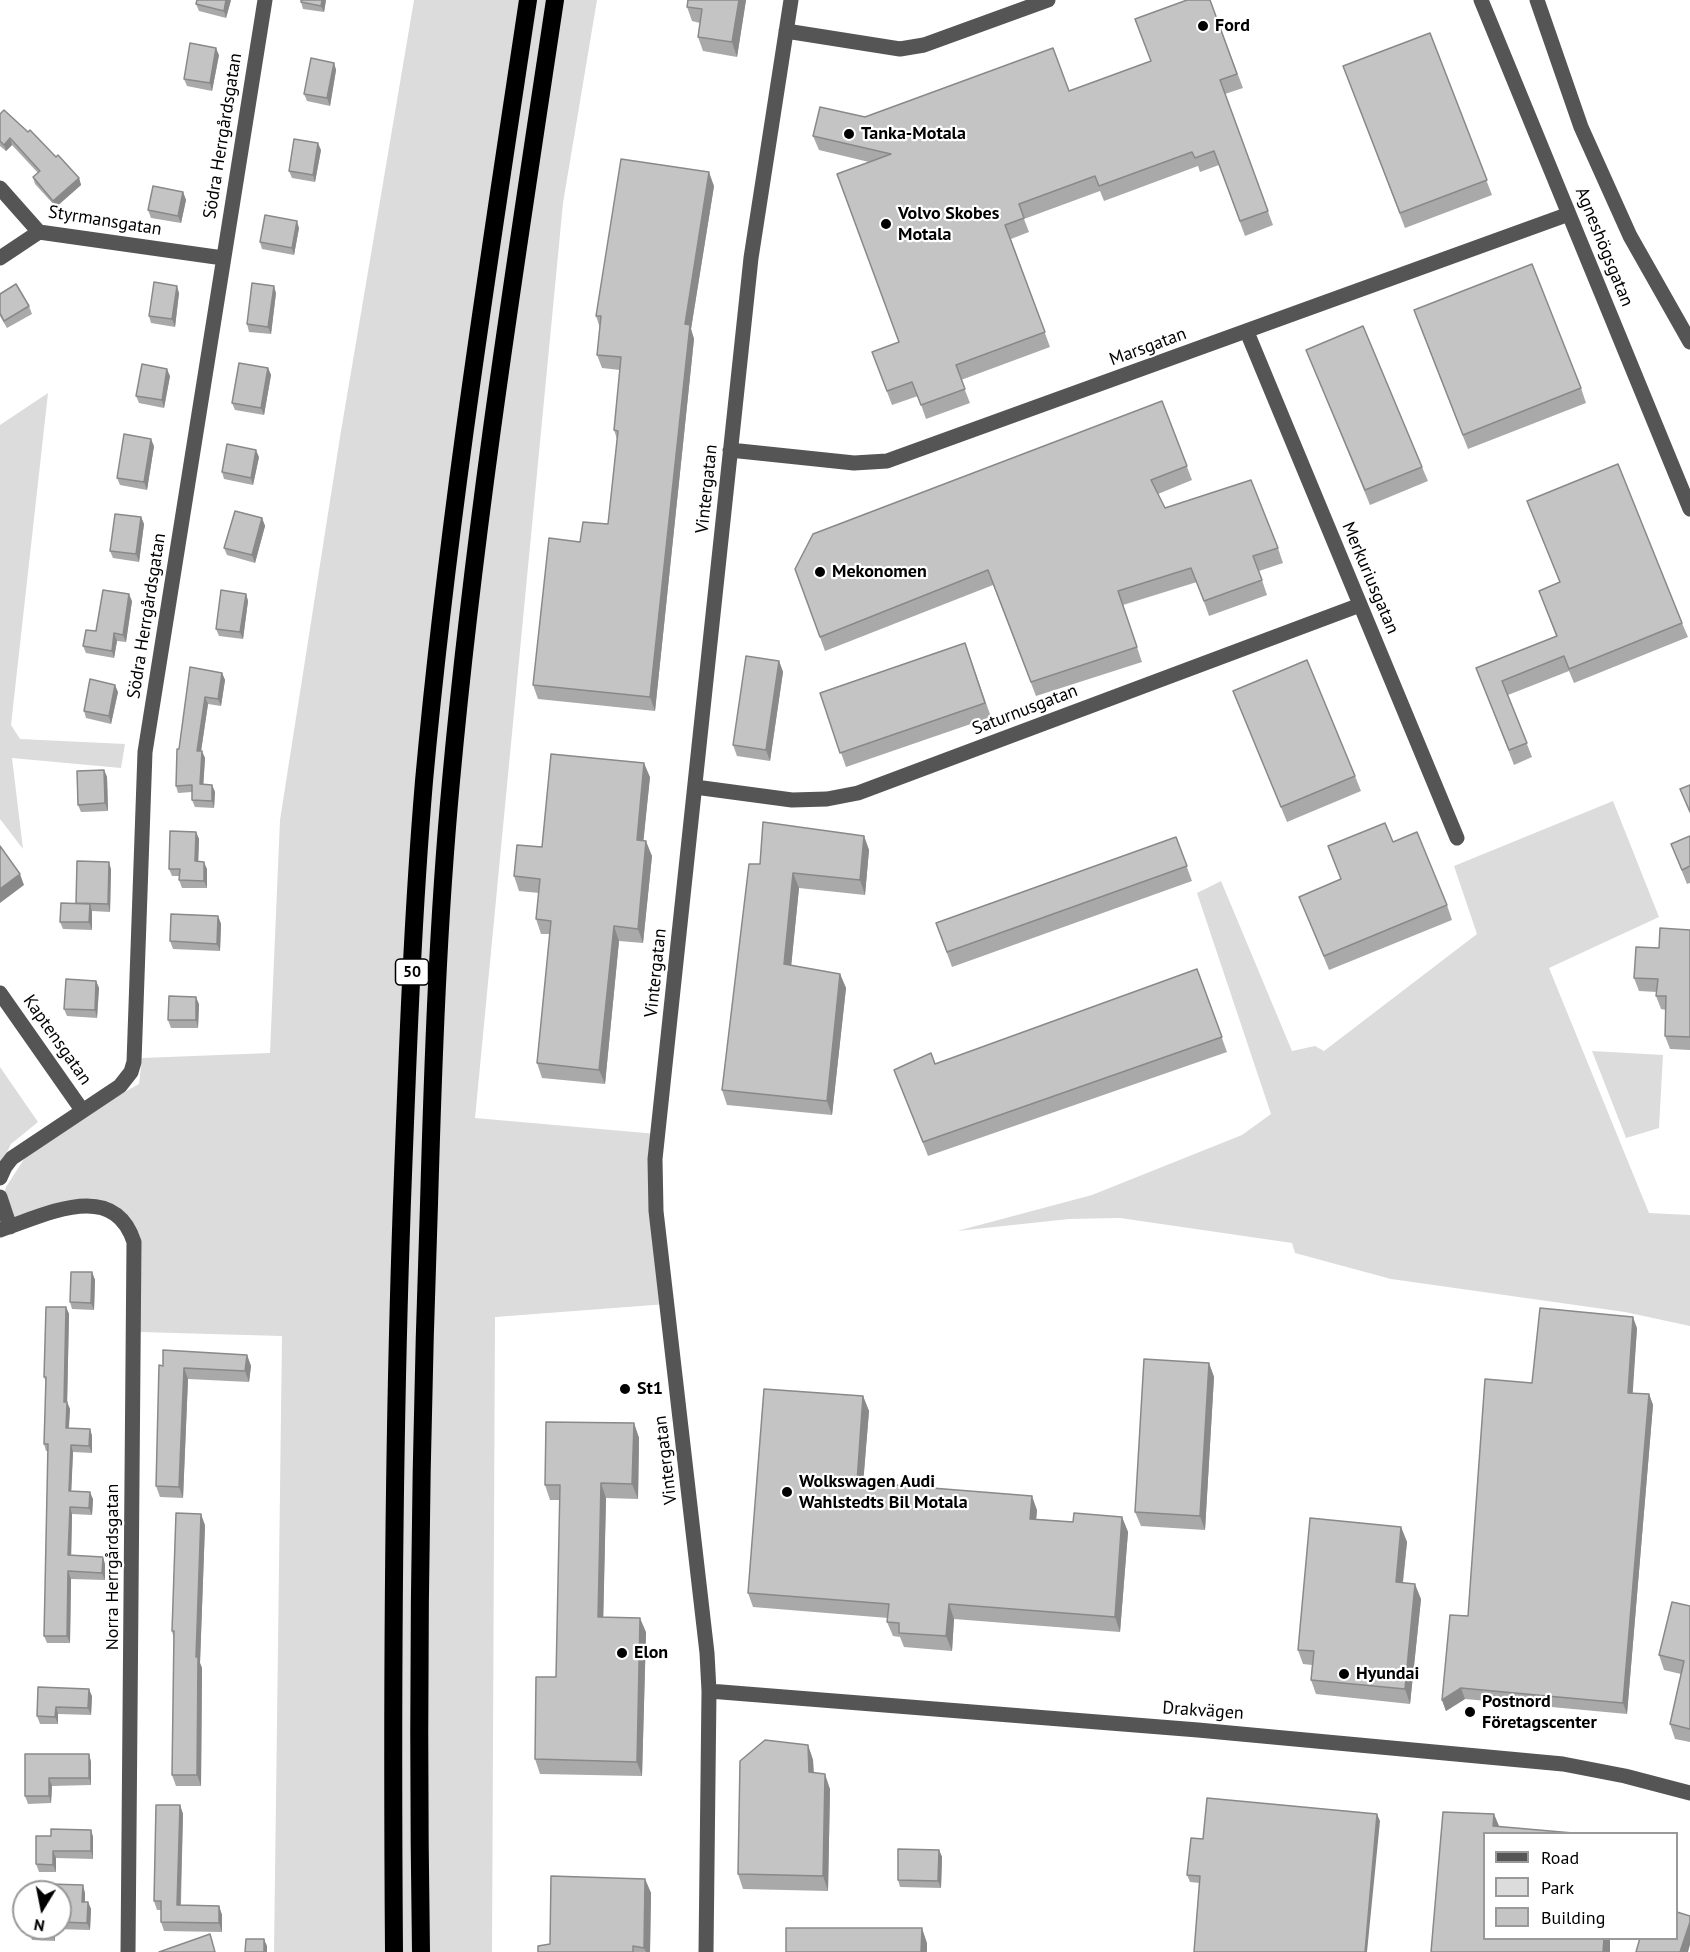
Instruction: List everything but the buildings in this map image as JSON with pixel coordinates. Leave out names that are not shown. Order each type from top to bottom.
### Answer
[{"type":"highway","name":"50","points":[[394,1952],[393,1595],[397,1326],[414,921],[424,782],[446,567],[528,0]]},
{"type":"highway","name":"50","points":[[420,1952],[420,1598],[424,1329],[433,1068],[442,913],[451,783],[473,572],[555,0]]},
{"type":"street","name":"Södra Herrgårdsgatan","points":[[0,1178],[12,1158],[120,1086],[131,1072],[134,1062],[145,752],[265,0]]},
{"type":"street","name":"Vintergatan","points":[[706,1952],[709,1691],[704,1618],[658,1231],[654,1180],[656,1142],[751,258],[791,0]]},
{"type":"street","points":[[786,31],[900,49],[924,45],[1048,0]]},
{"type":"street","name":"Agneshögsgatan","points":[[1481,0],[1690,509]]},
{"type":"street","name":"Agneshögsgatan","points":[[1537,0],[1586,136],[1630,236],[1690,342]]},
{"type":"street","name":"Styrmansgatan","points":[[0,188],[39,232],[223,258]]},
{"type":"street","name":"Marsgatan","points":[[730,450],[854,463],[887,461],[1569,214]]},
{"type":"street","points":[[0,258],[39,232]]},
{"type":"street","name":"Merkuriusgatan","points":[[1247,332],[1457,838]]},
{"type":"street","name":"Saturnusgatan","points":[[695,787],[792,800],[827,799],[858,793],[1360,605]]},
{"type":"street","name":"Kaptensgatan","points":[[0,993],[82,1110]]},
{"type":"street","points":[[0,1197],[5,1228]]},
{"type":"street","name":"Norra Herrgårdsgatan","points":[[5,1228],[71,1207],[92,1205],[103,1207],[124,1221],[134,1242],[128,1952]]},
{"type":"street","name":"Drakvägen","points":[[709,1691],[1198,1730],[1563,1764],[1625,1776],[1690,1793]]},
{"type":"green space","points":[[414,0],[597,0],[563,203],[475,1118],[657,1134],[667,1304],[495,1317],[492,1952],[274,1952],[282,1336],[139,1332],[140,1241],[107,1207],[66,1215],[4,1235],[0,1207],[6,1187],[26,1156],[83,1115],[139,1084],[142,1058],[270,1053],[280,820],[340,437]]},
{"type":"green space","points":[[48,393],[11,725],[20,739],[125,744],[121,768],[12,758],[23,849],[0,819],[0,425]]},
{"type":"green space","points":[[1613,801],[1659,917],[1549,968],[1649,1213],[1690,1215],[1690,1326],[1625,1312],[1391,1279],[1295,1253],[1292,1243],[1120,1218],[1069,1219],[957,1231],[1092,1195],[1242,1135],[1271,1114],[1197,893],[1221,881],[1292,1051],[1315,1046],[1324,1051],[1477,934],[1454,866]]},
{"type":"green space","points":[[1592,1051],[1663,1055],[1659,1128],[1626,1138]]},
{"type":"green space","points":[[0,1067],[38,1122],[11,1144],[0,1166]]},
{"type":"place","name":"Ford","points":[[1203,26]]},
{"type":"place","name":"Tanka-Motala","points":[[849,134]]},
{"type":"place","name":"Volvo Skobes Motala","points":[[886,224]]},
{"type":"place","name":"Mekonomen","points":[[820,572]]},
{"type":"place","name":"St1","points":[[625,1389]]},
{"type":"place","name":"Wolkswagen Audi Wahlstedts Bil Motala","points":[[787,1492]]},
{"type":"place","name":"Elon","points":[[622,1653]]},
{"type":"place","name":"Hyundai","points":[[1344,1674]]},
{"type":"place","name":"Postnord Företagscenter","points":[[1470,1712]]}]
